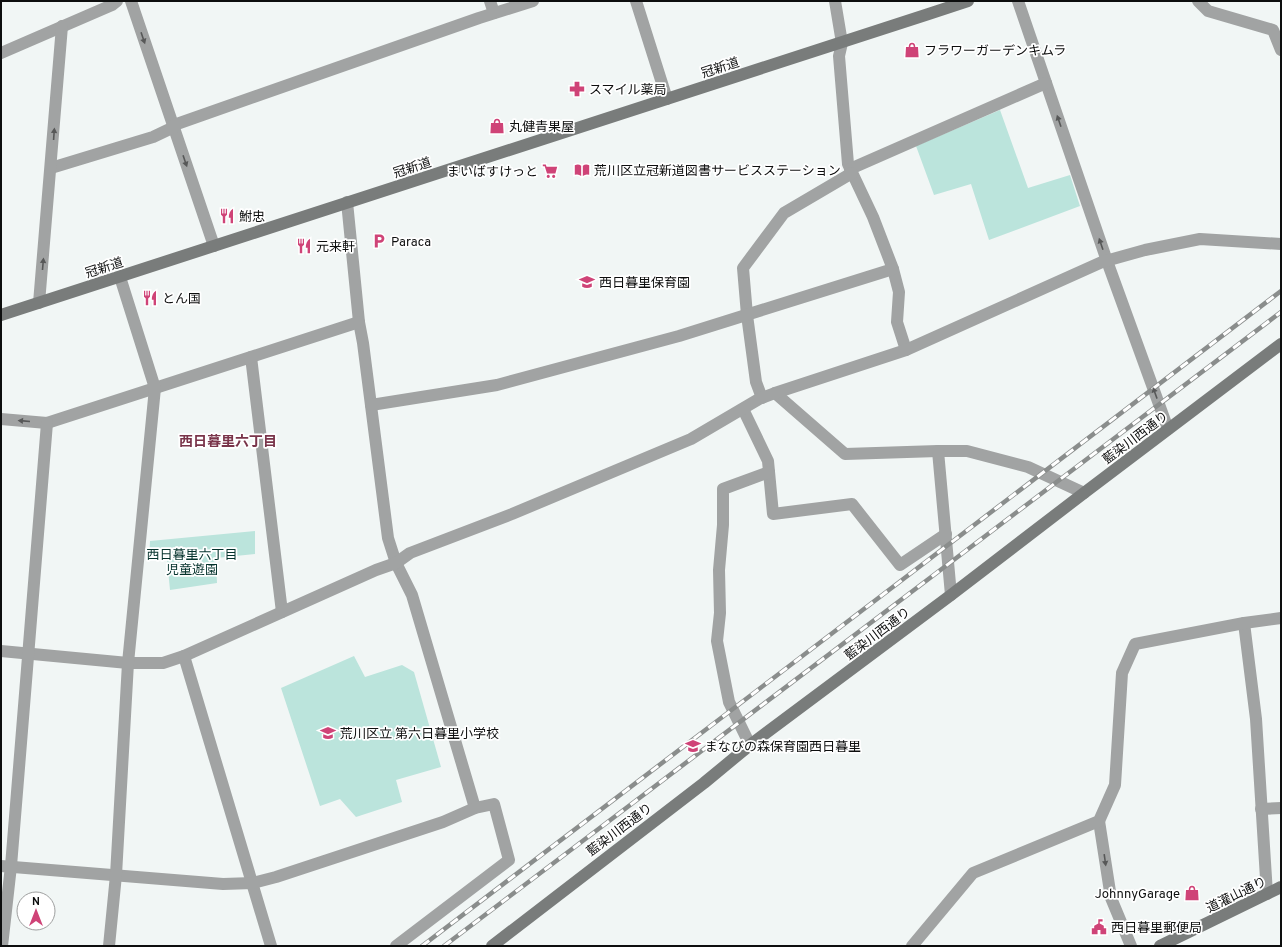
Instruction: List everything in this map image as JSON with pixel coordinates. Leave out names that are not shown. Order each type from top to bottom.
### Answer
[{"type":"street","points":[[1,53],[117,1]]},
{"type":"street","points":[[131,1],[214,246]]},
{"type":"street","points":[[490,1],[494,13]]},
{"type":"street","points":[[51,168],[154,137],[174,127],[174,125],[494,13],[533,1]]},
{"type":"street","points":[[636,1],[667,99]]},
{"type":"street","points":[[835,1],[842,43],[839,56],[848,164],[873,217],[893,269],[899,292],[897,322],[906,350]]},
{"type":"street","name":"冠新道","points":[[1,315],[968,1]]},
{"type":"street","points":[[1018,1],[1107,261],[1168,429]]},
{"type":"street","points":[[1198,1],[1208,11],[1273,30],[1281,50]]},
{"type":"street","points":[[39,303],[62,26]]},
{"type":"street","points":[[762,398],[756,382],[747,315],[743,268],[784,213],[851,171],[1046,83]]},
{"type":"street","points":[[347,202],[359,322],[388,538],[396,563],[412,595],[475,808]]},
{"type":"street","points":[[1,651],[128,663],[163,663],[184,656],[376,570],[396,563],[410,553],[512,514],[691,439],[762,398],[906,350],[1107,261],[1145,250],[1200,239],[1281,244]]},
{"type":"street","points":[[371,405],[497,385],[679,336],[893,269]]},
{"type":"street","points":[[109,946],[116,875],[128,663],[155,388],[120,277]]},
{"type":"street","points":[[1,419],[47,423],[359,322]]},
{"type":"street","name":"藍染川西通り","points":[[492,946],[704,783],[750,745],[951,595],[1281,344]]},
{"type":"street","points":[[252,357],[282,612]]},
{"type":"street","points":[[775,393],[845,454],[967,451],[1028,467],[1084,493]]},
{"type":"street","points":[[743,409],[768,461],[773,514],[852,504],[900,565],[946,534]]},
{"type":"street","points":[[2,946],[6,866],[28,654],[47,423]]},
{"type":"street","points":[[938,451],[951,595]]},
{"type":"street","points":[[750,745],[729,702],[717,640],[720,613],[719,570],[724,525],[724,489],[768,472]]},
{"type":"street","points":[[1131,946],[1111,898],[1099,821],[1114,785],[1122,673],[1135,644],[1244,623],[1281,618]]},
{"type":"street","points":[[1244,623],[1256,719],[1267,894]]},
{"type":"street","points":[[184,656],[271,946]]},
{"type":"street","points":[[6,866],[224,884],[253,883],[276,877],[443,822],[475,808],[494,804],[509,860],[396,946]]},
{"type":"street","points":[[1262,809],[1281,808]]},
{"type":"street","points":[[912,946],[973,873],[1099,821]]},
{"type":"street","name":"道灌山通り","points":[[1160,946],[1281,887]]},
{"type":"green space","points":[[1000,110],[1028,188],[1070,175],[1080,206],[989,240],[971,184],[934,195],[916,146]]},
{"type":"green space","name":"西日暮里六丁目 児童遊園","points":[[255,531],[255,554],[216,558],[217,583],[170,590],[167,559],[149,560],[150,541]]},
{"type":"green space","points":[[354,656],[365,677],[402,665],[414,672],[441,767],[396,780],[402,802],[356,817],[340,799],[320,806],[281,688]]},
{"type":"railway","points":[[422,946],[1281,291]]},
{"type":"railway","points":[[444,946],[1281,312]]},
{"type":"place","name":"フラワーガーデンキムラ","points":[[912,50]]},
{"type":"place","name":"スマイル薬局","points":[[577,89]]},
{"type":"place","name":"丸健青果屋","points":[[497,126]]},
{"type":"place","name":"荒川区立冠新道図書サービスステーション","points":[[582,170]]},
{"type":"place","name":"まいばすけっと","points":[[550,171]]},
{"type":"place","name":"鮒忠","points":[[227,216]]},
{"type":"place","name":"Paraca","points":[[379,241]]},
{"type":"place","name":"元来軒","points":[[304,246]]},
{"type":"place","name":"西日暮里保育園","points":[[587,282]]},
{"type":"place","name":"とん国","points":[[150,298]]},
{"type":"place","name":"荒川区立 第六日暮里小学校","points":[[328,733]]},
{"type":"place","name":"まなびの森保育園西日暮里","points":[[693,746]]},
{"type":"place","name":"JohnnyGarage","points":[[1192,893]]},
{"type":"place","name":"西日暮里郵便局","points":[[1099,927]]},
{"type":"district","name":"西日暮里六丁目","points":[[228,441]]}]
